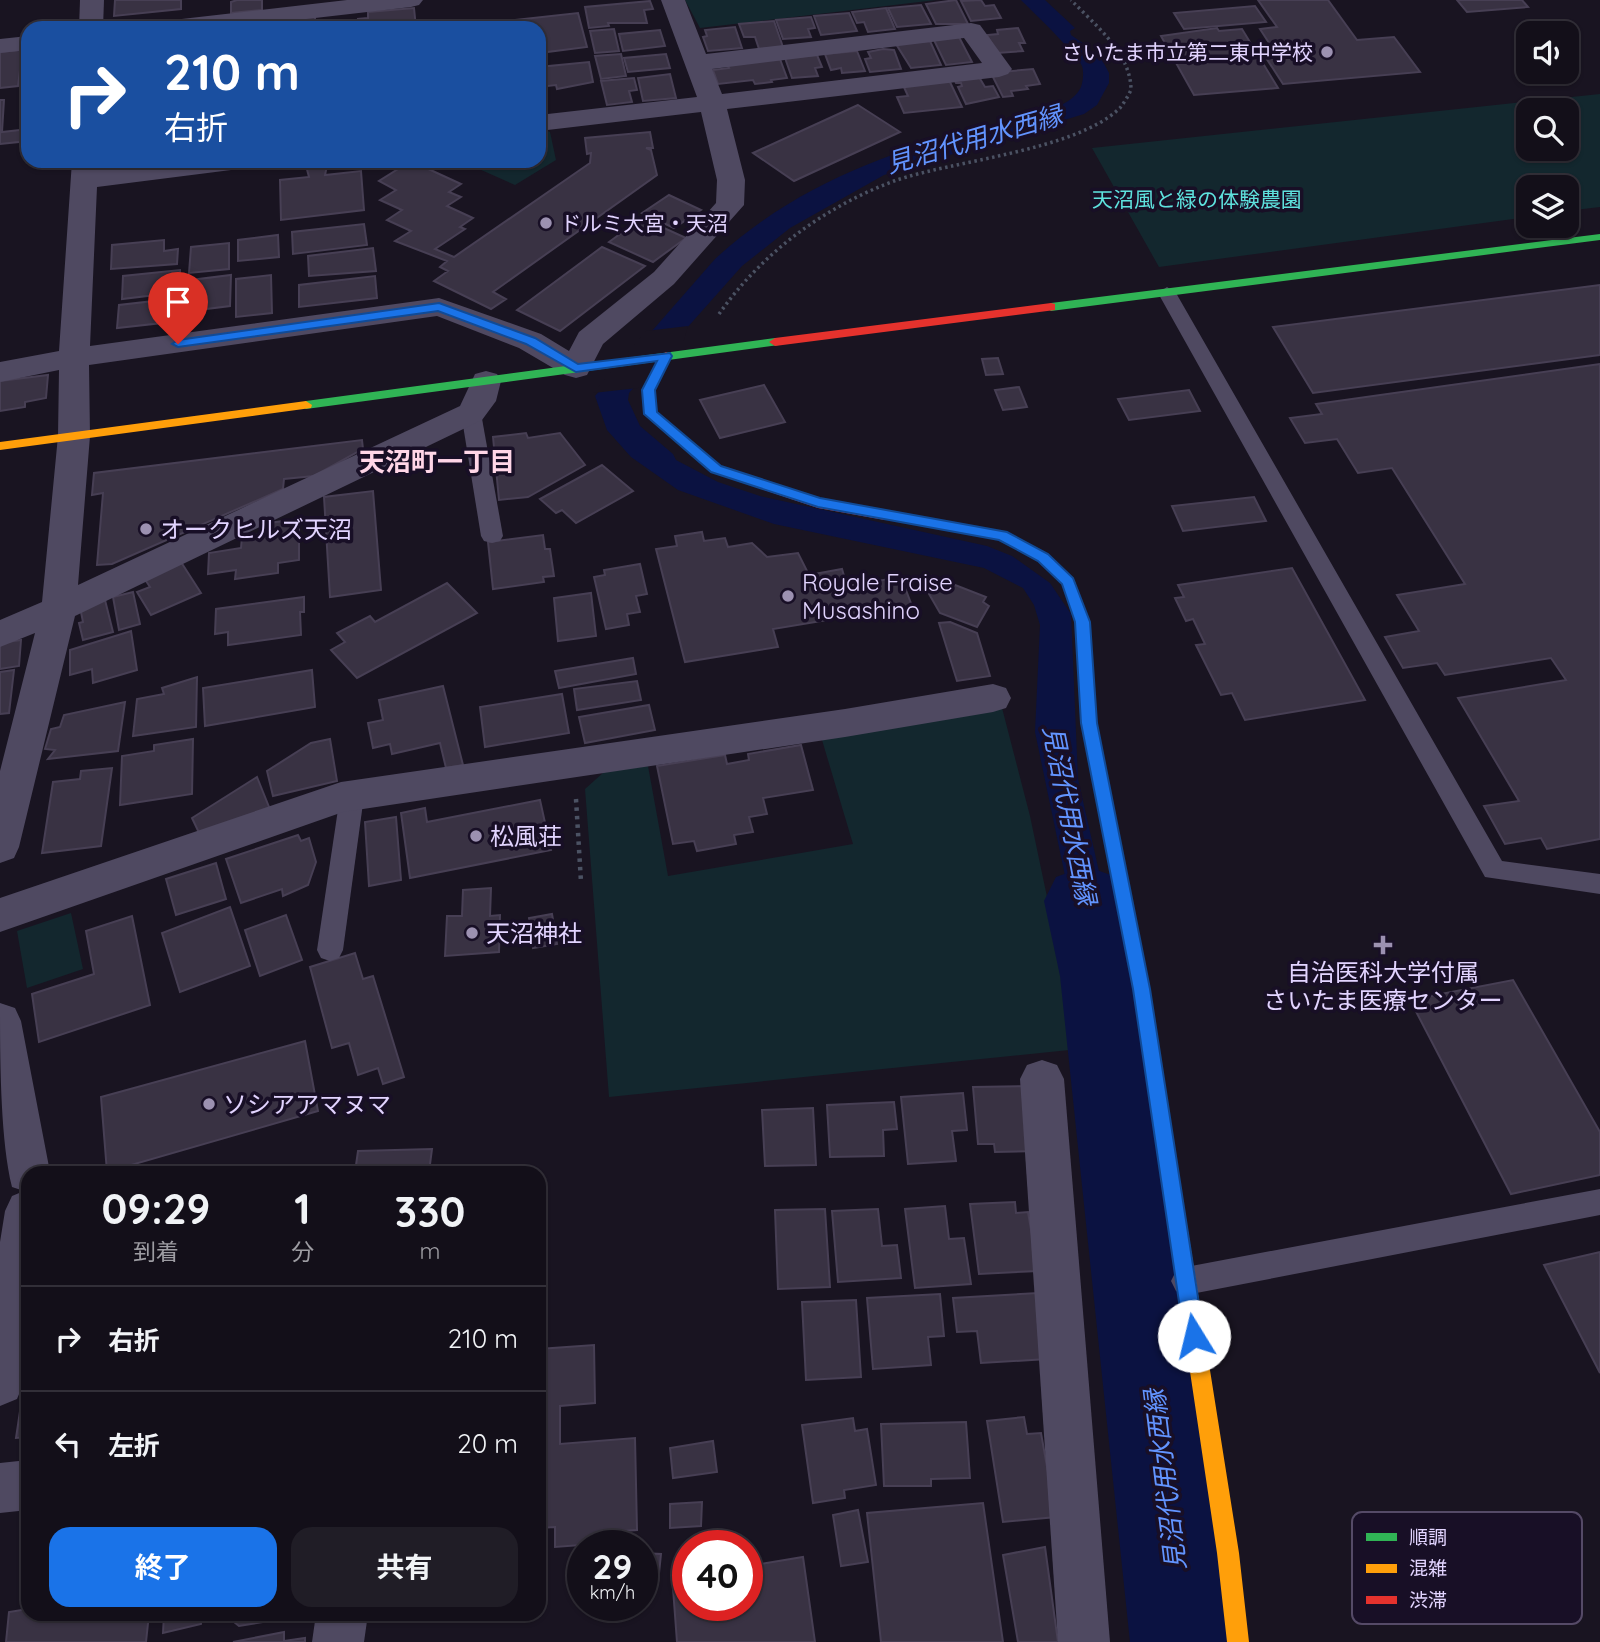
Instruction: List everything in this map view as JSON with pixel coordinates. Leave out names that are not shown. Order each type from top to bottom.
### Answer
[{"type":"street","points":[[90,21],[92,0]]},
{"type":"street","points":[[226,21],[411,0]]},
{"type":"street","points":[[586,367],[590,339],[664,278],[730,205],[731,180],[712,102],[673,0]]},
{"type":"street","points":[[546,123],[999,69],[971,30],[697,63]]},
{"type":"street","points":[[0,46],[21,44]]},
{"type":"street","points":[[0,847],[59,610],[74,436],[74,358],[85,171],[131,168]]},
{"type":"street","points":[[0,446],[715,350],[1600,237]]},
{"type":"street","points":[[0,372],[74,358],[439,307],[530,341],[586,367]]},
{"type":"street","points":[[671,356],[649,390],[651,414],[716,469],[818,503],[1002,536],[1043,558],[1068,582],[1082,622],[1089,723],[1141,989],[1228,1553],[1238,1642]]},
{"type":"street","points":[[0,634],[59,610],[471,413],[480,401],[486,381]]},
{"type":"street","points":[[0,915],[352,796],[845,723],[993,698]]},
{"type":"street","points":[[0,1021],[27,1166]]},
{"type":"street","points":[[1042,1079],[1084,1642]]},
{"type":"street","points":[[0,1382],[21,1253]]},
{"type":"street","points":[[0,1488],[21,1486]]},
{"type":"street","points":[[338,1642],[341,1621]]},
{"type":"lane","points":[[1167,293],[1494,870],[1600,884]]},
{"type":"lane","points":[[471,413],[492,536]]},
{"type":"lane","points":[[330,950],[352,796]]},
{"type":"lane","points":[[1186,1281],[1600,1202]]},
{"type":"path","points":[[715,350],[717,317],[732,293],[755,269],[801,231],[854,198],[918,174],[1072,136],[1112,117],[1125,103],[1131,90],[1132,73],[1107,38],[1071,0]]},
{"type":"path","points":[[573,763],[581,882]]},
{"type":"green space","points":[[685,0],[936,0],[700,28]]},
{"type":"green space","name":"天沼風と緑の体験農園","points":[[1600,94],[1600,207],[1579,209],[1579,175],[1516,175],[1516,219],[1159,267],[1092,148],[1516,103],[1516,161],[1579,161],[1579,98],[1562,98]]},
{"type":"green space","points":[[546,130],[550,132],[556,160],[546,166]]},
{"type":"green space","points":[[477,168],[543,168],[515,185]]},
{"type":"green space","points":[[1001,704],[1030,816],[1079,1049],[609,1097],[585,789],[604,772],[648,766],[668,876],[853,844],[822,740]]},
{"type":"green space","points":[[71,913],[83,969],[27,988],[17,931]]},
{"type":"water","points":[[1021,0],[1045,0],[1075,28],[1070,31],[1071,35],[1090,48],[1087,53],[1101,58],[1109,73],[1109,83],[1097,105],[1084,114],[884,175],[790,228],[742,266],[629,393],[628,400],[640,426],[673,454],[676,460],[718,482],[760,496],[987,546],[1012,556],[1050,583],[1071,614],[1078,779],[1130,1008],[1093,1010],[1035,732],[1040,625],[1034,605],[1023,588],[984,568],[774,524],[678,490],[631,457],[607,430],[595,396],[715,259],[744,234],[775,213],[806,194],[873,162],[943,138],[1036,115],[1064,104],[1075,96],[1082,85],[1083,74],[1079,60]]},
{"type":"pier","points":[[688,326],[684,340],[638,388],[593,393],[646,331]]},
{"type":"building","points":[[115,0],[181,0],[181,9],[114,16]]},
{"type":"building","points":[[262,0],[262,10],[231,13],[231,2]]},
{"type":"building","points":[[956,0],[968,24],[936,24],[926,4]]},
{"type":"building","points":[[981,0],[985,6],[994,5],[1001,18],[971,21],[961,1]]},
{"type":"building","points":[[1258,0],[1328,0],[1357,40],[1394,37],[1420,72],[1283,84],[1259,47],[1271,46],[1260,29],[1277,27]]},
{"type":"building","points":[[1457,0],[1522,0],[1528,7],[1467,12]]},
{"type":"building","points":[[650,1],[653,9],[644,10],[647,23],[608,23],[609,26],[589,28],[585,7]]},
{"type":"building","points":[[921,5],[931,24],[897,27],[888,8]]},
{"type":"building","points":[[1255,6],[1266,22],[1184,29],[1174,13]]},
{"type":"building","points":[[414,8],[415,21],[358,21],[368,18],[368,12]]},
{"type":"building","points":[[886,8],[895,29],[868,32],[864,22],[857,23],[852,12]]},
{"type":"building","points":[[578,13],[587,47],[546,52],[546,21],[506,21]]},
{"type":"building","points":[[849,13],[857,31],[821,35],[814,16]]},
{"type":"building","points":[[315,16],[315,21],[269,20]]},
{"type":"building","points":[[811,17],[815,28],[808,29],[811,37],[783,39],[776,20]]},
{"type":"building","points":[[774,21],[783,47],[759,49],[755,37],[744,37],[739,24]]},
{"type":"building","points":[[735,27],[742,48],[708,51],[703,37],[707,36],[705,30]]},
{"type":"building","points":[[1018,28],[1025,43],[1019,43],[1023,51],[997,53],[987,35],[998,34],[997,30]]},
{"type":"building","points":[[1217,28],[1219,31],[1242,29],[1278,88],[1194,95],[1161,36]]},
{"type":"building","points":[[614,29],[619,51],[595,53],[590,31]]},
{"type":"building","points":[[660,30],[665,46],[623,51],[619,34]]},
{"type":"building","points":[[959,37],[972,62],[946,65],[934,40]]},
{"type":"building","points":[[930,41],[941,65],[911,68],[896,44]]},
{"type":"building","points":[[21,50],[18,86],[0,88],[0,52]]},
{"type":"building","points":[[894,50],[901,69],[870,72],[865,59],[871,58],[868,52]]},
{"type":"building","points":[[857,51],[865,71],[842,73],[841,68],[831,70],[825,54]]},
{"type":"building","points":[[621,54],[626,76],[601,79],[595,56]]},
{"type":"building","points":[[666,54],[670,68],[628,72],[624,58]]},
{"type":"building","points":[[817,55],[822,67],[815,68],[818,76],[792,78],[785,58]]},
{"type":"building","points":[[780,59],[787,78],[771,80],[772,82],[755,84],[753,80],[718,84],[713,70],[729,68],[727,64]]},
{"type":"building","points":[[589,62],[593,82],[557,89],[556,85],[546,86],[546,66]]},
{"type":"building","points":[[1033,69],[1040,84],[1011,91],[1013,96],[1003,97],[991,73]]},
{"type":"building","points":[[670,74],[676,98],[643,101],[638,78]]},
{"type":"building","points":[[979,77],[985,87],[993,86],[999,97],[966,104],[958,87],[962,86],[961,83],[956,83],[954,79]]},
{"type":"building","points":[[634,78],[637,90],[629,91],[632,102],[607,105],[601,81]]},
{"type":"building","points":[[949,80],[962,107],[904,113],[897,97],[908,96],[903,85]]},
{"type":"building","points":[[0,100],[4,100],[2,132],[21,130],[21,142],[0,144]]},
{"type":"building","points":[[858,105],[900,132],[794,181],[753,153]]},
{"type":"building","name":"ドルミ大宮・天沼","points":[[650,132],[653,148],[646,148],[651,150],[657,175],[493,292],[506,299],[491,309],[434,281],[448,271],[440,267],[447,261],[395,241],[411,231],[387,220],[402,210],[380,200],[396,190],[379,181],[400,168],[426,168],[461,184],[449,192],[461,197],[447,206],[473,218],[460,227],[465,229],[435,249],[454,257],[590,163],[591,153],[587,154],[585,138]]},
{"type":"building","points":[[307,168],[326,168],[325,175],[361,171],[364,210],[281,220],[280,180],[309,177]]},
{"type":"building","points":[[669,195],[701,210],[674,228],[642,213]]},
{"type":"building","points":[[642,218],[686,238],[653,262],[609,242]]},
{"type":"building","points":[[364,224],[367,245],[293,254],[292,232]]},
{"type":"building","points":[[278,235],[279,257],[238,261],[238,240]]},
{"type":"building","points":[[164,240],[164,251],[178,249],[177,264],[111,269],[112,245]]},
{"type":"building","points":[[229,243],[229,269],[189,273],[191,247]]},
{"type":"building","points":[[602,247],[645,266],[560,331],[517,310]]},
{"type":"building","points":[[373,248],[376,271],[309,276],[308,256]]},
{"type":"building","points":[[180,270],[180,292],[122,299],[123,276]]},
{"type":"building","points":[[231,275],[230,306],[190,311],[191,280]]},
{"type":"building","points":[[271,275],[272,313],[236,317],[236,279]]},
{"type":"building","points":[[375,276],[377,298],[299,307],[299,285]]},
{"type":"building","points":[[1600,285],[1600,355],[1313,393],[1273,327]]},
{"type":"building","points":[[172,299],[171,322],[117,328],[119,305]]},
{"type":"building","points":[[998,358],[1003,374],[986,375],[982,359]]},
{"type":"building","points":[[1600,364],[1600,839],[1547,849],[1541,838],[1505,844],[1484,806],[1519,801],[1458,698],[1566,680],[1551,658],[1445,675],[1437,663],[1403,668],[1385,637],[1419,631],[1397,595],[1465,584],[1392,468],[1358,473],[1337,439],[1305,443],[1290,418],[1322,414],[1316,404]]},
{"type":"building","points":[[48,375],[46,398],[25,402],[25,407],[0,411],[0,381]]},
{"type":"building","points":[[764,385],[785,422],[720,438],[700,400]]},
{"type":"building","points":[[1019,387],[1027,407],[1003,410],[995,390]]},
{"type":"building","points":[[1189,390],[1200,411],[1129,420],[1118,399]]},
{"type":"building","points":[[526,433],[528,438],[560,433],[585,465],[528,497],[499,500],[493,437]]},
{"type":"building","name":"オークヒルズ天沼","points":[[362,440],[363,449],[314,476],[284,479],[283,489],[112,564],[97,565],[103,493],[92,495],[94,473]]},
{"type":"building","points":[[602,465],[633,491],[576,523],[562,510],[556,513],[540,499]]},
{"type":"building","points":[[373,491],[381,590],[330,597],[324,497]]},
{"type":"building","points":[[1254,497],[1266,521],[1183,531],[1172,506]]},
{"type":"building","points":[[299,519],[299,560],[278,563],[278,573],[235,579],[236,570],[208,574],[209,553],[241,548],[242,537],[269,533],[269,523]]},
{"type":"building","name":"Royale Fraise Musashino","points":[[702,532],[704,541],[725,538],[728,547],[752,543],[767,557],[798,553],[809,575],[842,569],[847,586],[901,577],[912,606],[773,629],[778,647],[685,662],[656,549],[677,546],[675,536]]},
{"type":"building","points":[[543,535],[545,549],[550,549],[554,576],[543,577],[544,582],[493,589],[488,542]]},
{"type":"building","points":[[181,562],[201,593],[151,615],[137,592],[150,587],[144,578]]},
{"type":"building","points":[[640,564],[647,594],[636,596],[640,612],[627,614],[629,625],[606,629],[594,577],[605,575],[604,570]]},
{"type":"building","points":[[1292,568],[1365,700],[1245,720],[1232,693],[1221,695],[1196,645],[1205,644],[1193,619],[1186,621],[1175,598],[1184,597],[1178,585]]},
{"type":"building","points":[[932,576],[986,597],[983,602],[989,606],[977,627],[940,613],[925,587]]},
{"type":"building","points":[[447,583],[477,613],[357,678],[331,650],[345,642],[337,633],[370,616],[375,622]]},
{"type":"building","points":[[133,592],[140,624],[119,630],[113,597]]},
{"type":"building","points":[[591,593],[596,636],[558,641],[554,598]]},
{"type":"building","points":[[304,597],[304,612],[300,612],[301,635],[228,645],[228,632],[215,634],[216,609]]},
{"type":"building","points":[[105,600],[113,632],[83,640],[79,623],[83,622],[80,607]]},
{"type":"building","points":[[950,622],[977,633],[990,676],[957,681],[939,623]]},
{"type":"building","points":[[131,631],[137,670],[93,683],[92,669],[70,675],[70,650]]},
{"type":"building","points":[[21,640],[19,666],[0,669],[0,643]]},
{"type":"building","points":[[633,658],[636,674],[559,688],[555,671]]},
{"type":"building","points":[[14,670],[9,713],[0,714],[0,672]]},
{"type":"building","points":[[312,670],[315,707],[205,726],[203,688]]},
{"type":"building","points":[[197,677],[196,727],[133,736],[137,699],[164,694],[162,688]]},
{"type":"building","points":[[637,681],[641,700],[577,710],[574,689]]},
{"type":"building","points":[[443,686],[463,765],[446,768],[440,743],[392,754],[390,744],[373,748],[368,723],[383,720],[379,700]]},
{"type":"building","points":[[562,694],[569,733],[485,747],[480,707]]},
{"type":"building","points":[[125,702],[118,751],[48,759],[55,750],[45,749],[51,729],[60,727],[64,715]]},
{"type":"building","points":[[649,705],[655,730],[585,743],[579,717]]},
{"type":"building","points":[[193,739],[192,794],[120,805],[122,756],[154,751],[154,745]]},
{"type":"building","points":[[330,739],[337,781],[273,796],[267,771],[311,743]]},
{"type":"building","points":[[801,745],[813,790],[763,798],[767,814],[749,817],[753,832],[734,835],[736,844],[697,851],[694,841],[673,844],[657,766],[725,755],[727,764],[749,760],[748,754]]},
{"type":"building","points":[[112,768],[101,846],[42,853],[53,782],[80,779],[81,771]]},
{"type":"building","points":[[257,777],[271,812],[201,837],[192,818]]},
{"type":"building","name":"松風荘","points":[[540,800],[551,850],[410,878],[401,813],[425,808],[427,822]]},
{"type":"building","points":[[396,817],[401,880],[369,886],[365,822]]},
{"type":"building","points":[[298,835],[301,841],[309,838],[316,862],[308,885],[283,896],[282,889],[241,903],[226,859]]},
{"type":"building","points":[[216,863],[226,899],[176,915],[166,879]]},
{"type":"building","points":[[491,888],[490,916],[500,915],[499,952],[445,956],[447,916],[462,916],[463,890]]},
{"type":"building","points":[[230,907],[250,966],[180,992],[162,933]]},
{"type":"building","points":[[552,914],[557,944],[533,948],[529,918]]},
{"type":"building","points":[[286,915],[302,960],[260,976],[245,930]]},
{"type":"building","points":[[132,916],[150,1005],[39,1042],[32,994],[94,974],[86,931]]},
{"type":"building","points":[[355,953],[363,979],[373,976],[404,1077],[383,1084],[378,1068],[358,1075],[349,1043],[332,1048],[310,967]]},
{"type":"building","points":[[1513,980],[1600,1132],[1600,1175],[1511,1194],[1410,1000]]},
{"type":"building","name":"ソシアアマヌマ","points":[[305,1041],[318,1111],[128,1166],[107,1166],[101,1097]]},
{"type":"building","points":[[1033,1086],[1040,1151],[995,1152],[994,1144],[978,1144],[973,1087]]},
{"type":"building","points":[[963,1093],[967,1130],[952,1131],[956,1161],[908,1164],[901,1097]]},
{"type":"building","points":[[894,1102],[897,1129],[883,1130],[884,1156],[830,1157],[827,1105]]},
{"type":"building","points":[[813,1108],[816,1165],[765,1166],[762,1110]]},
{"type":"building","points":[[432,1149],[430,1166],[356,1166],[358,1151]]},
{"type":"building","points":[[1015,1202],[1016,1213],[1028,1212],[1038,1271],[979,1274],[970,1204]]},
{"type":"building","points":[[945,1206],[949,1239],[964,1238],[971,1284],[915,1288],[905,1209]]},
{"type":"building","points":[[825,1209],[830,1287],[778,1289],[775,1210]]},
{"type":"building","points":[[878,1209],[882,1246],[897,1245],[901,1278],[838,1282],[832,1211]]},
{"type":"building","points":[[1600,1252],[1600,1373],[1544,1265]]},
{"type":"building","points":[[1038,1293],[1047,1359],[981,1363],[977,1331],[957,1332],[953,1298]]},
{"type":"building","points":[[940,1294],[944,1336],[928,1337],[931,1365],[873,1369],[867,1298]]},
{"type":"building","points":[[856,1300],[861,1377],[806,1380],[802,1302]]},
{"type":"building","points":[[594,1345],[595,1403],[560,1406],[560,1444],[635,1438],[637,1530],[567,1530],[567,1546],[555,1547],[555,1527],[546,1528],[546,1348]]},
{"type":"building","points":[[21,1405],[21,1438],[16,1438]]},
{"type":"building","points":[[1024,1417],[1027,1434],[1041,1433],[1056,1517],[1003,1522],[987,1421]]},
{"type":"building","points":[[853,1418],[855,1431],[867,1429],[876,1485],[844,1490],[845,1498],[813,1503],[802,1425]]},
{"type":"building","points":[[966,1422],[970,1478],[931,1479],[931,1486],[884,1486],[881,1424]]},
{"type":"building","points":[[713,1441],[717,1472],[673,1478],[670,1448]]},
{"type":"building","points":[[702,1502],[701,1526],[670,1528],[670,1504]]},
{"type":"building","points":[[983,1503],[1003,1642],[881,1642],[867,1513]]},
{"type":"building","points":[[858,1510],[868,1562],[841,1566],[833,1515]]},
{"type":"building","points":[[1045,1547],[1058,1642],[1018,1642],[1003,1555]]},
{"type":"building","points":[[658,1554],[661,1554],[658,1583]]},
{"type":"building","points":[[803,1557],[815,1642],[677,1642],[675,1621],[763,1621],[763,1564]]},
{"type":"building","points":[[21,1610],[21,1621],[148,1621],[146,1642],[6,1642],[9,1612]]},
{"type":"building","points":[[164,1621],[201,1621],[201,1624],[163,1633]]},
{"type":"building","points":[[233,1621],[269,1621],[239,1626]]},
{"type":"building","points":[[284,1632],[284,1641],[305,1638],[305,1642],[233,1642]]},
{"type":"waterway","name":"見沼代用水西縁","points":[[1086,901],[1103,976],[1185,1642]]},
{"type":"traffic: fast","points":[[1051,307],[1600,237]]},
{"type":"traffic: fast","points":[[306,405],[775,342]]},
{"type":"traffic: fast","points":[[885,515],[1002,536],[1043,558],[1068,582],[1082,622],[1089,723],[1141,989],[1165,1143]]},
{"type":"traffic: slow","points":[[0,446],[306,405]]},
{"type":"traffic: slow","points":[[1165,1143],[1228,1553],[1238,1642]]},
{"type":"traffic: jam","points":[[775,342],[1051,307]]},
{"type":"traffic: jam","points":[[666,356],[649,390],[651,414],[716,469],[818,503],[885,515]]},
{"type":"place","name":"さいたま市立第二東中学校","points":[[1327,52]]},
{"type":"place","name":"ドルミ大宮・天沼","points":[[546,223]]},
{"type":"place","name":"オークヒルズ天沼","points":[[146,529]]},
{"type":"place","name":"Royale Fraise Musashino","points":[[788,596]]},
{"type":"place","name":"松風荘","points":[[476,836]]},
{"type":"place","name":"天沼神社","points":[[472,933]]},
{"type":"place","name":"自治医科大学付属 さいたま医療センター","points":[[1383,945]]},
{"type":"place","name":"ソシアアマヌマ","points":[[209,1104]]},
{"type":"district","name":"天沼町一丁目","points":[[437,461]]},
{"type":"route","points":[[178,344],[439,307],[530,341],[576,368],[666,356],[649,390],[651,414],[716,469],[818,503],[1002,536],[1043,558],[1056,570],[1068,582],[1082,622],[1089,723],[1141,989],[1194,1336]]}]
